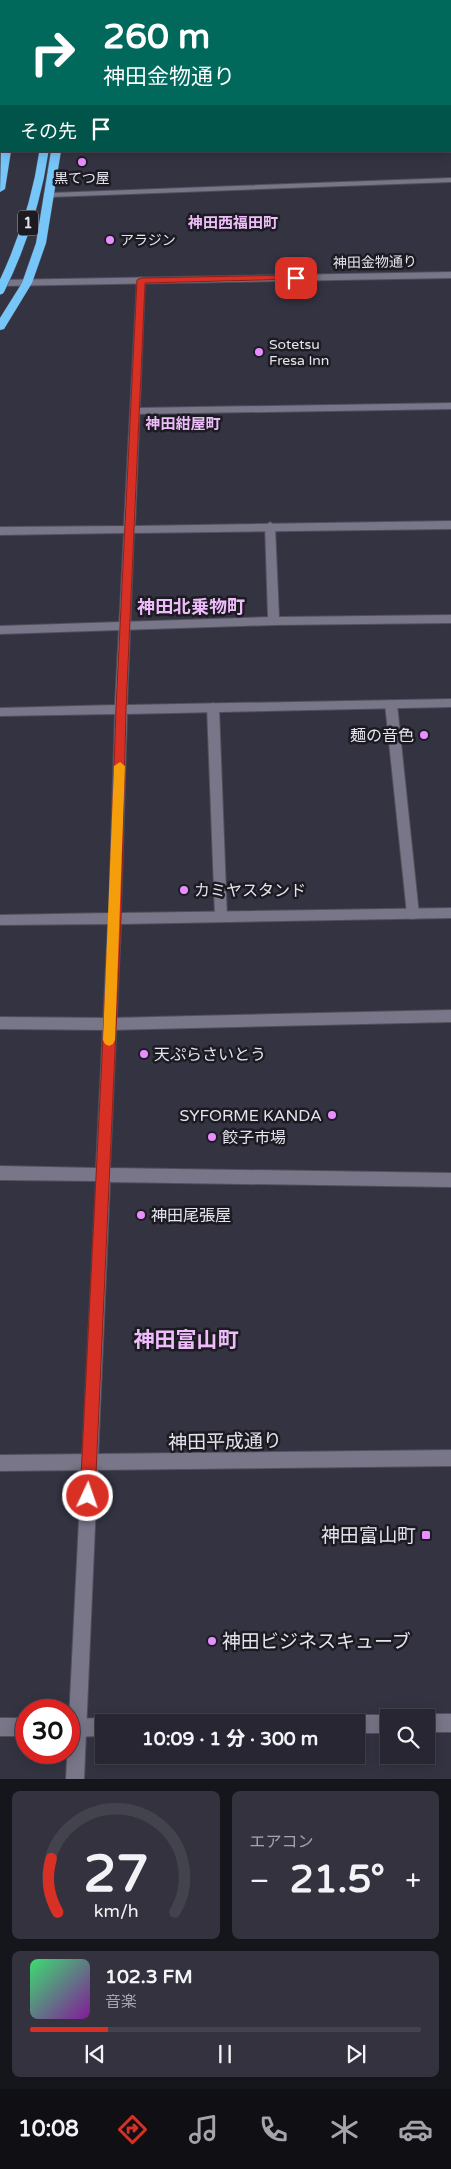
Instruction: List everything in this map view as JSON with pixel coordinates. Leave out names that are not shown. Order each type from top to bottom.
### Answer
[{"type":"highway","points":[[0,189],[6,152]]},
{"type":"highway","name":"1","points":[[0,290],[27,229],[44,152]]},
{"type":"highway","points":[[0,327],[27,282],[41,243],[56,152]]},
{"type":"street","points":[[50,195],[451,180]]},
{"type":"street","name":"神田金物通り","points":[[0,283],[451,275]]},
{"type":"street","points":[[75,1699],[90,1463],[115,918],[121,709],[141,280]]},
{"type":"street","points":[[136,411],[451,406]]},
{"type":"street","points":[[0,531],[451,525]]},
{"type":"street","points":[[270,526],[274,622]]},
{"type":"street","points":[[0,630],[451,619]]},
{"type":"street","points":[[0,712],[451,703]]},
{"type":"street","points":[[390,704],[413,914]]},
{"type":"street","points":[[213,707],[221,917]]},
{"type":"street","points":[[0,920],[451,913]]},
{"type":"street","points":[[0,1023],[110,1024],[451,1016]]},
{"type":"street","points":[[0,1173],[451,1180]]},
{"type":"street","name":"神田平成通り","points":[[0,1463],[451,1458]]},
{"type":"street","points":[[435,1724],[451,1723]]},
{"type":"street","points":[[365,1724],[380,1724]]},
{"type":"street","points":[[0,1727],[15,1727]]},
{"type":"street","points":[[80,1728],[95,1727]]},
{"type":"street","points":[[74,1764],[75,1779]]},
{"type":"slow traffic","points":[[109,1040],[120,766]]},
{"type":"place","name":"黒てつ屋","points":[[82,162]]},
{"type":"place","name":"アラジン","points":[[110,240]]},
{"type":"place","name":"Sotetsu Fresa Inn","points":[[259,352]]},
{"type":"place","name":"麺の音色","points":[[424,735]]},
{"type":"place","name":"カミヤスタンド","points":[[184,890]]},
{"type":"place","name":"天ぷらさいとう","points":[[144,1054]]},
{"type":"place","name":"SYFORME KANDA","points":[[332,1115]]},
{"type":"place","name":"餃子市場","points":[[212,1137]]},
{"type":"place","name":"神田尾張屋","points":[[141,1215]]},
{"type":"place","name":"神田富山町","points":[[426,1535]]},
{"type":"place","name":"神田ビジネスキューブ","points":[[212,1641]]},
{"type":"district","name":"神田西福田町","points":[[233,223]]},
{"type":"district","name":"神田紺屋町","points":[[183,424]]},
{"type":"district","name":"神田北乗物町","points":[[191,607]]},
{"type":"district","name":"神田富山町","points":[[186,1340]]},
{"type":"route","points":[[88,1496],[115,918],[121,709],[141,280],[296,278]]}]
